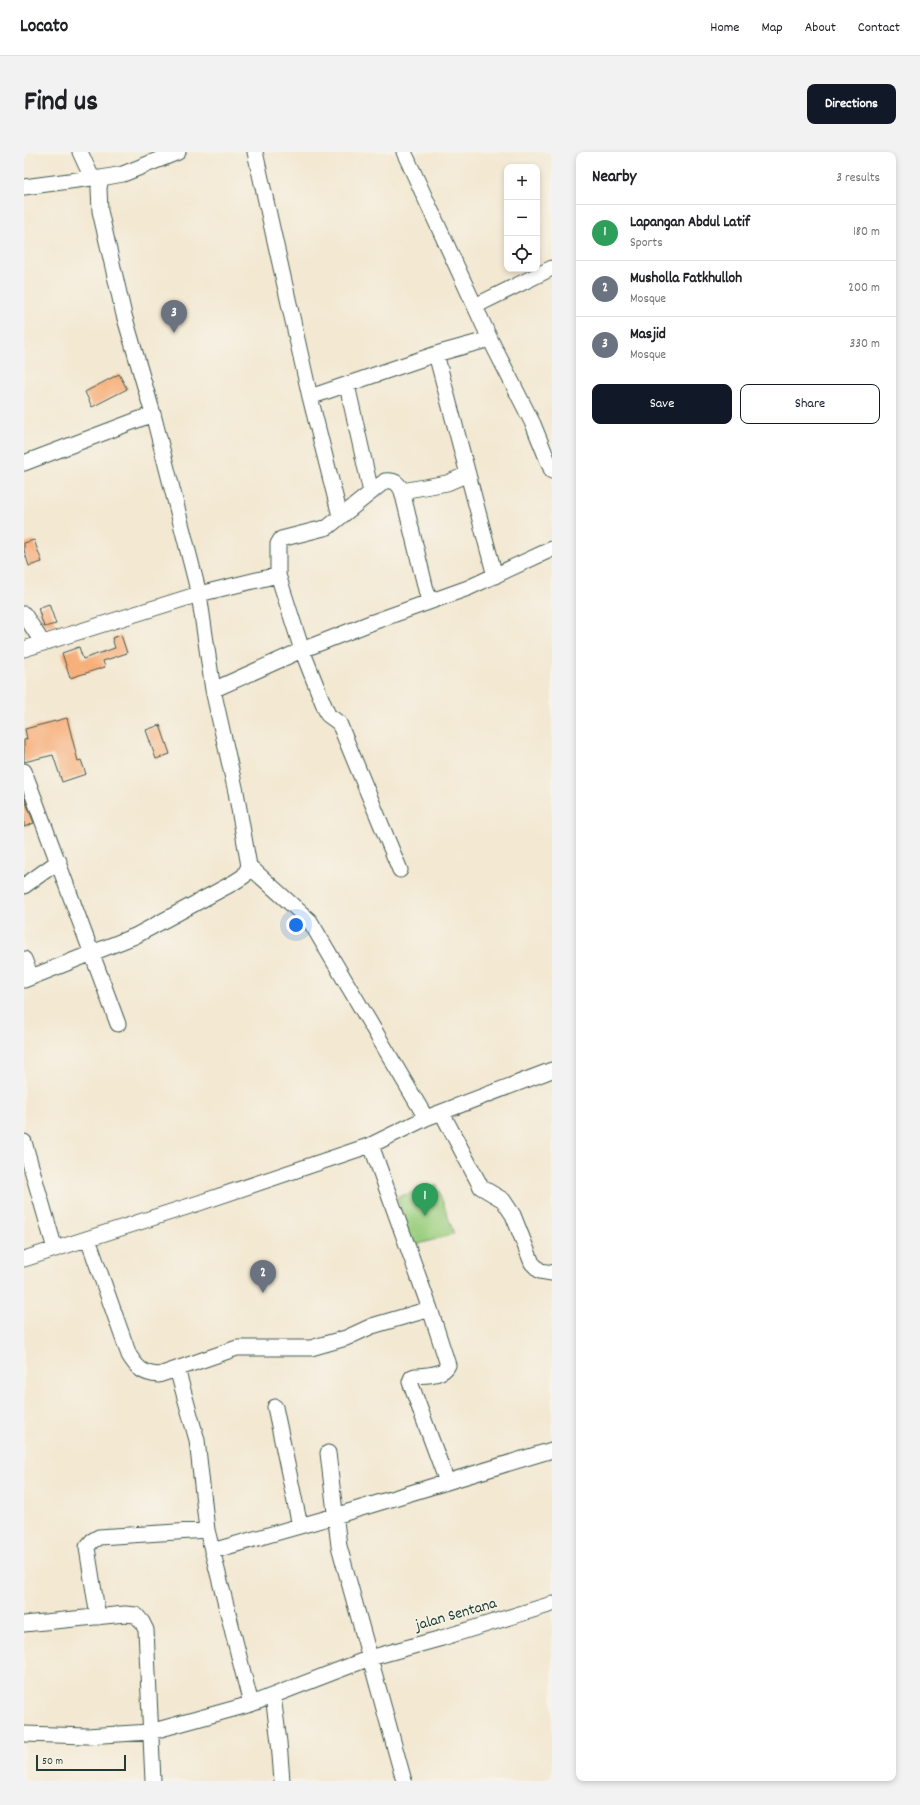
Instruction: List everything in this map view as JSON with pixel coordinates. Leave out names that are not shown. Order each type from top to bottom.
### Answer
[{"type":"street","points":[[24,959],[27,979],[135,936],[194,905],[244,876],[249,866],[236,792],[213,690],[199,594],[153,414],[124,315],[100,211],[99,188],[96,178],[80,152]]},
{"type":"street","points":[[24,187],[123,174],[178,152]]},
{"type":"street","points":[[255,152],[310,397],[340,516]]},
{"type":"street","points":[[404,152],[490,339],[533,424],[552,471]]},
{"type":"street","points":[[475,306],[552,268]]},
{"type":"street","points":[[310,397],[436,354],[490,339]]},
{"type":"street","points":[[436,354],[495,576]]},
{"type":"street","points":[[347,385],[371,492]]},
{"type":"street","points":[[24,463],[153,414]]},
{"type":"street","points":[[402,491],[441,484],[468,474]]},
{"type":"street","points":[[400,870],[339,723],[328,715],[302,650],[278,575],[278,544],[281,540],[328,527],[385,481],[392,480],[398,484],[402,491],[429,602]]},
{"type":"street","points":[[213,690],[302,650],[468,588],[552,549]]},
{"type":"street","points":[[24,649],[42,642],[199,594],[278,575]]},
{"type":"street","points":[[24,614],[42,642]]},
{"type":"street","points":[[24,771],[118,1024]]},
{"type":"street","points":[[24,886],[58,861]]},
{"type":"street","points":[[249,866],[310,921],[426,1118]]},
{"type":"street","points":[[24,1259],[370,1145],[426,1118],[552,1070]]},
{"type":"street","points":[[442,1113],[481,1187],[503,1200],[513,1215],[532,1263],[540,1271],[552,1273]]},
{"type":"street","points":[[24,1142],[55,1250]]},
{"type":"street","points":[[370,1145],[430,1309],[448,1365],[446,1369],[441,1372],[412,1377],[410,1382],[447,1482]]},
{"type":"street","points":[[88,1239],[129,1355],[135,1365],[148,1375],[159,1375],[237,1348],[311,1348],[346,1338],[372,1326],[430,1309]]},
{"type":"street","points":[[177,1369],[197,1440],[207,1530],[251,1704]]},
{"type":"street","points":[[276,1408],[300,1526]]},
{"type":"street","points":[[212,1551],[335,1516],[552,1450]]},
{"type":"street","points":[[328,1453],[339,1546],[404,1781]]},
{"type":"street","points":[[98,1617],[87,1547],[92,1541],[98,1537],[207,1530]]},
{"type":"street","name":"jalan Sentana","points":[[24,1734],[87,1736],[150,1732],[251,1704],[370,1658],[442,1638],[552,1604]]},
{"type":"street","points":[[24,1624],[125,1614],[136,1615],[142,1622],[146,1630],[153,1781]]},
{"type":"street","points":[[273,1696],[282,1781]]},
{"type":"green space","points":[[437,1185],[454,1234],[412,1246],[397,1197]]},
{"type":"building","points":[[119,374],[127,389],[92,407],[85,392]]},
{"type":"building","points":[[34,540],[42,562],[29,566],[24,550],[24,543]]},
{"type":"building","points":[[49,604],[56,624],[44,627],[38,608]]},
{"type":"building","points":[[121,635],[127,653],[103,661],[105,667],[70,678],[62,653],[79,647],[83,659],[115,648],[112,638]]},
{"type":"building","points":[[67,718],[78,761],[81,760],[86,774],[62,782],[53,755],[24,762],[24,740],[27,739],[25,729]]},
{"type":"building","points":[[160,725],[170,754],[156,759],[146,730]]},
{"type":"building","points":[[24,797],[34,823],[24,827]]},
{"type":"place","name":"Masjid","points":[[174,333]]},
{"type":"place","name":"Lapangan Abdul Latif","points":[[425,1216]]},
{"type":"place","name":"Musholla Fatkhulloh","points":[[263,1293]]}]
